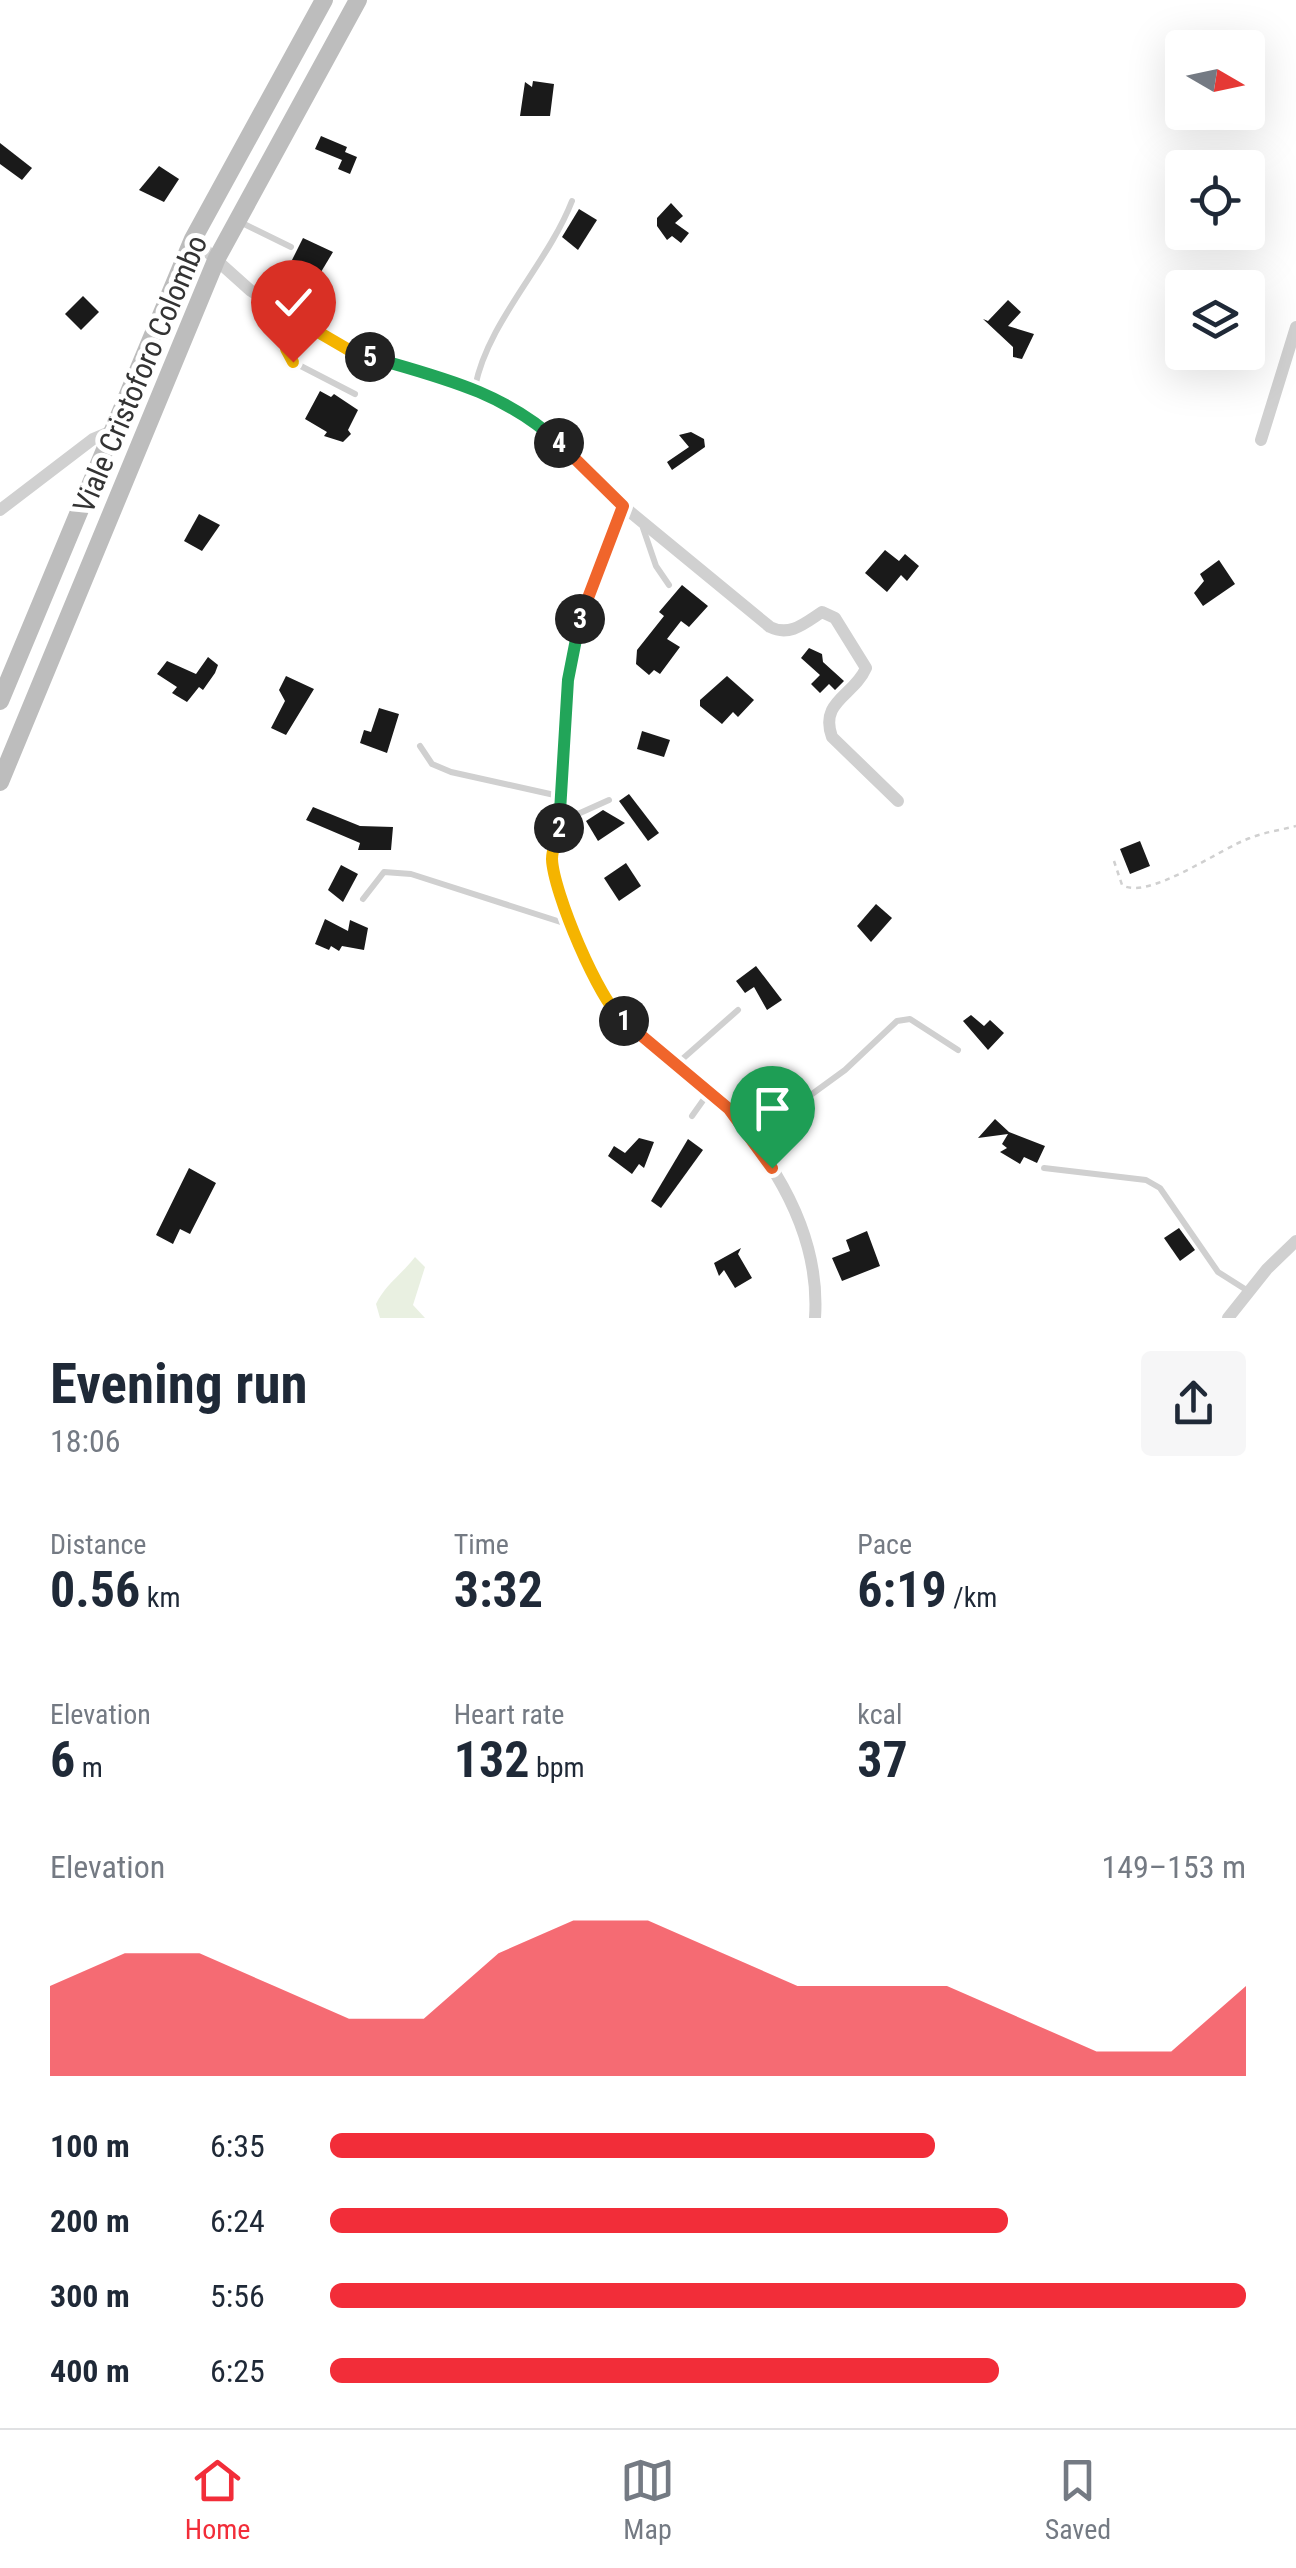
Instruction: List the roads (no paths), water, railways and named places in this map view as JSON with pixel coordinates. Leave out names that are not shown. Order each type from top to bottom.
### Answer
[{"type":"main road","name":"Viale Cristoforo Colombo","points":[[0,701],[193,239],[324,0]]},
{"type":"main road","name":"Viale Cristoforo Colombo","points":[[0,782],[217,258],[358,0]]},
{"type":"street","points":[[193,239],[251,292],[349,350],[475,387],[536,421],[623,506],[770,627],[778,631],[798,628],[822,612],[835,618],[866,668],[828,712],[832,737],[898,801]]},
{"type":"street","points":[[1261,440],[1296,327]]},
{"type":"street","points":[[0,510],[92,439],[112,431]]},
{"type":"street","points":[[623,506],[592,581],[574,648],[568,680],[560,822],[552,858],[586,964],[615,1014],[678,1063],[753,1137],[798,1224],[816,1284],[815,1318]]},
{"type":"street","points":[[1228,1318],[1296,1241]]},
{"type":"lane","points":[[475,387],[482,353],[519,299],[572,200]]},
{"type":"lane","points":[[236,220],[291,247]]},
{"type":"lane","points":[[301,322],[286,349],[293,362],[355,394]]},
{"type":"lane","points":[[639,518],[656,566],[670,585]]},
{"type":"lane","points":[[420,746],[432,764],[451,772],[562,797]]},
{"type":"lane","points":[[560,822],[609,800]]},
{"type":"lane","points":[[363,899],[384,872],[411,874],[574,926]]},
{"type":"lane","points":[[678,1063],[738,1010]]},
{"type":"lane","points":[[753,1137],[845,1070],[897,1021],[910,1019],[958,1050]]},
{"type":"lane","points":[[692,1116],[709,1092]]},
{"type":"lane","points":[[1044,1168],[1146,1180],[1160,1188],[1218,1272],[1248,1291]]}]
